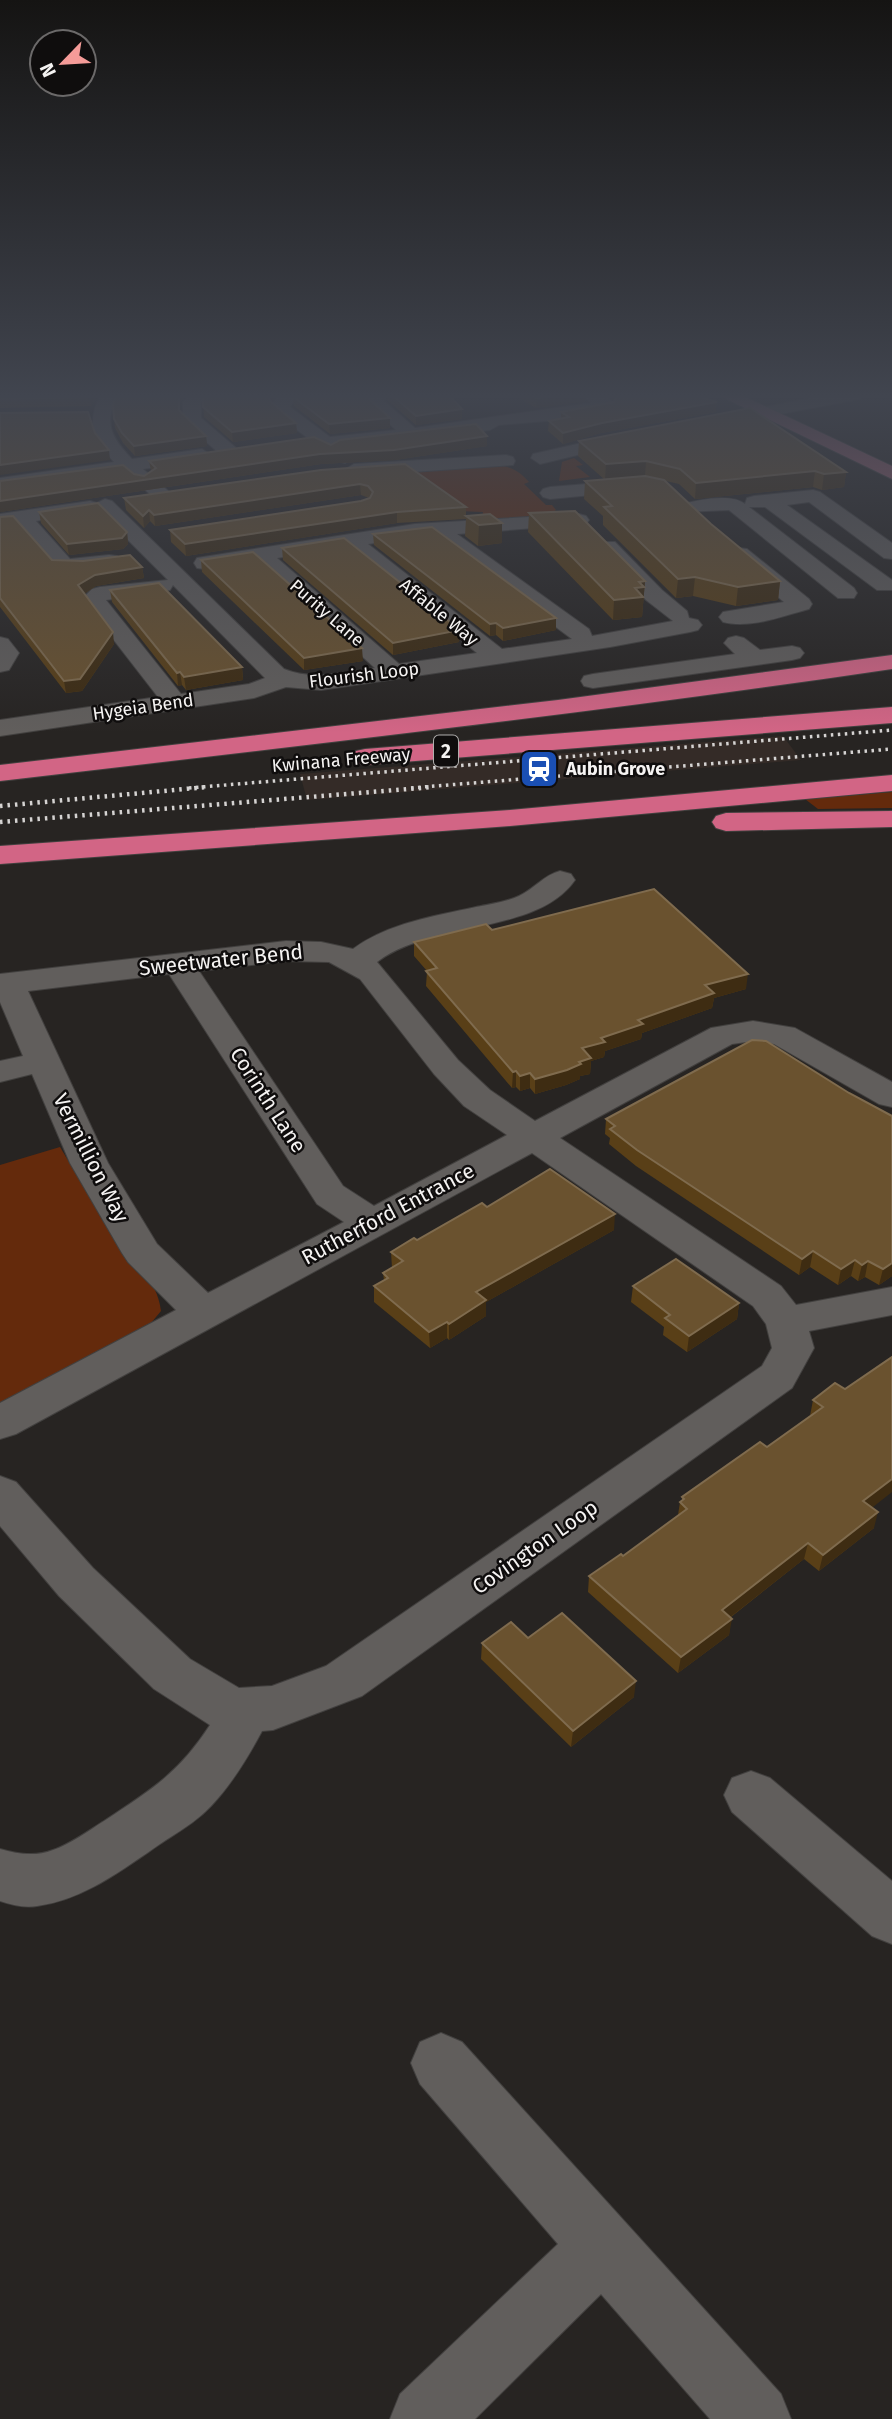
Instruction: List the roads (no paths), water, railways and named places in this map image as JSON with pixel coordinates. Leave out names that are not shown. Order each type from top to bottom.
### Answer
[{"type":"highway","name":"2","points":[[0,774],[480,719],[892,662]]},
{"type":"highway","name":"Kwinana Freeway","points":[[0,788],[892,715]]},
{"type":"highway","points":[[0,855],[510,818],[892,783]]},
{"type":"highway","points":[[0,875],[558,827],[892,819]]},
{"type":"street","points":[[10,519],[92,507]]},
{"type":"street","name":"Flourish Loop","points":[[128,507],[162,561],[268,667],[284,679],[314,683],[654,634],[704,617],[774,612],[889,584]]},
{"type":"street","points":[[566,507],[650,588],[654,596],[704,617],[755,658]]},
{"type":"street","points":[[689,507],[719,536],[801,604]]},
{"type":"street","points":[[737,507],[846,593]]},
{"type":"street","points":[[778,507],[889,584]]},
{"type":"street","points":[[828,507],[892,553]]},
{"type":"street","points":[[379,518],[397,532]]},
{"type":"street","points":[[10,519],[62,564],[84,565],[260,554],[436,528],[582,520]]},
{"type":"street","points":[[436,528],[581,634]]},
{"type":"street","points":[[168,533],[162,561],[93,597],[175,702]]},
{"type":"street","name":"Affable Way","points":[[349,539],[497,657]]},
{"type":"street","name":"Purity Lane","points":[[260,554],[394,672]]},
{"type":"street","points":[[0,644],[7,653],[0,665]]},
{"type":"street","points":[[593,681],[792,653]]},
{"type":"street","name":"Hygeia Bend","points":[[0,728],[254,691],[284,679]]},
{"type":"street","points":[[357,962],[371,949],[393,939],[529,902],[549,891],[560,880]]},
{"type":"street","name":"Sweetwater Bend","points":[[4,984],[286,951],[327,950],[357,962],[371,972],[446,1067],[477,1098],[533,1139]]},
{"type":"street","name":"Corinth Lane","points":[[178,964],[330,1195],[371,1222]]},
{"type":"street","name":"Vermillion Way","points":[[4,984],[43,1061],[89,1163],[142,1253],[204,1312]]},
{"type":"street","name":"Rutherford Entrance","points":[[0,1423],[723,1035],[753,1031],[783,1035],[892,1096]]},
{"type":"street","points":[[0,1072],[43,1061]]},
{"type":"street","points":[[533,1139],[727,1267],[767,1296],[786,1321],[892,1301]]},
{"type":"street","name":"Covington Loop","points":[[0,1494],[76,1582],[172,1674],[232,1711],[273,1708],[344,1681],[777,1377],[793,1348],[786,1321]]},
{"type":"street","points":[[0,1875],[11,1880],[32,1881],[78,1868],[181,1800],[226,1747],[247,1710]]},
{"type":"street","points":[[751,1795],[892,1917]]},
{"type":"street","points":[[441,2063],[756,2419]]},
{"type":"street","points":[[425,2419],[602,2247]]},
{"type":"railway","points":[[189,788],[892,730]]},
{"type":"railway","points":[[411,788],[892,749]]},
{"type":"railway","points":[[0,806],[207,787]]},
{"type":"railway","points":[[0,822],[433,787]]},
{"type":"place","name":"Aubin Grove","points":[[539,769]]}]
